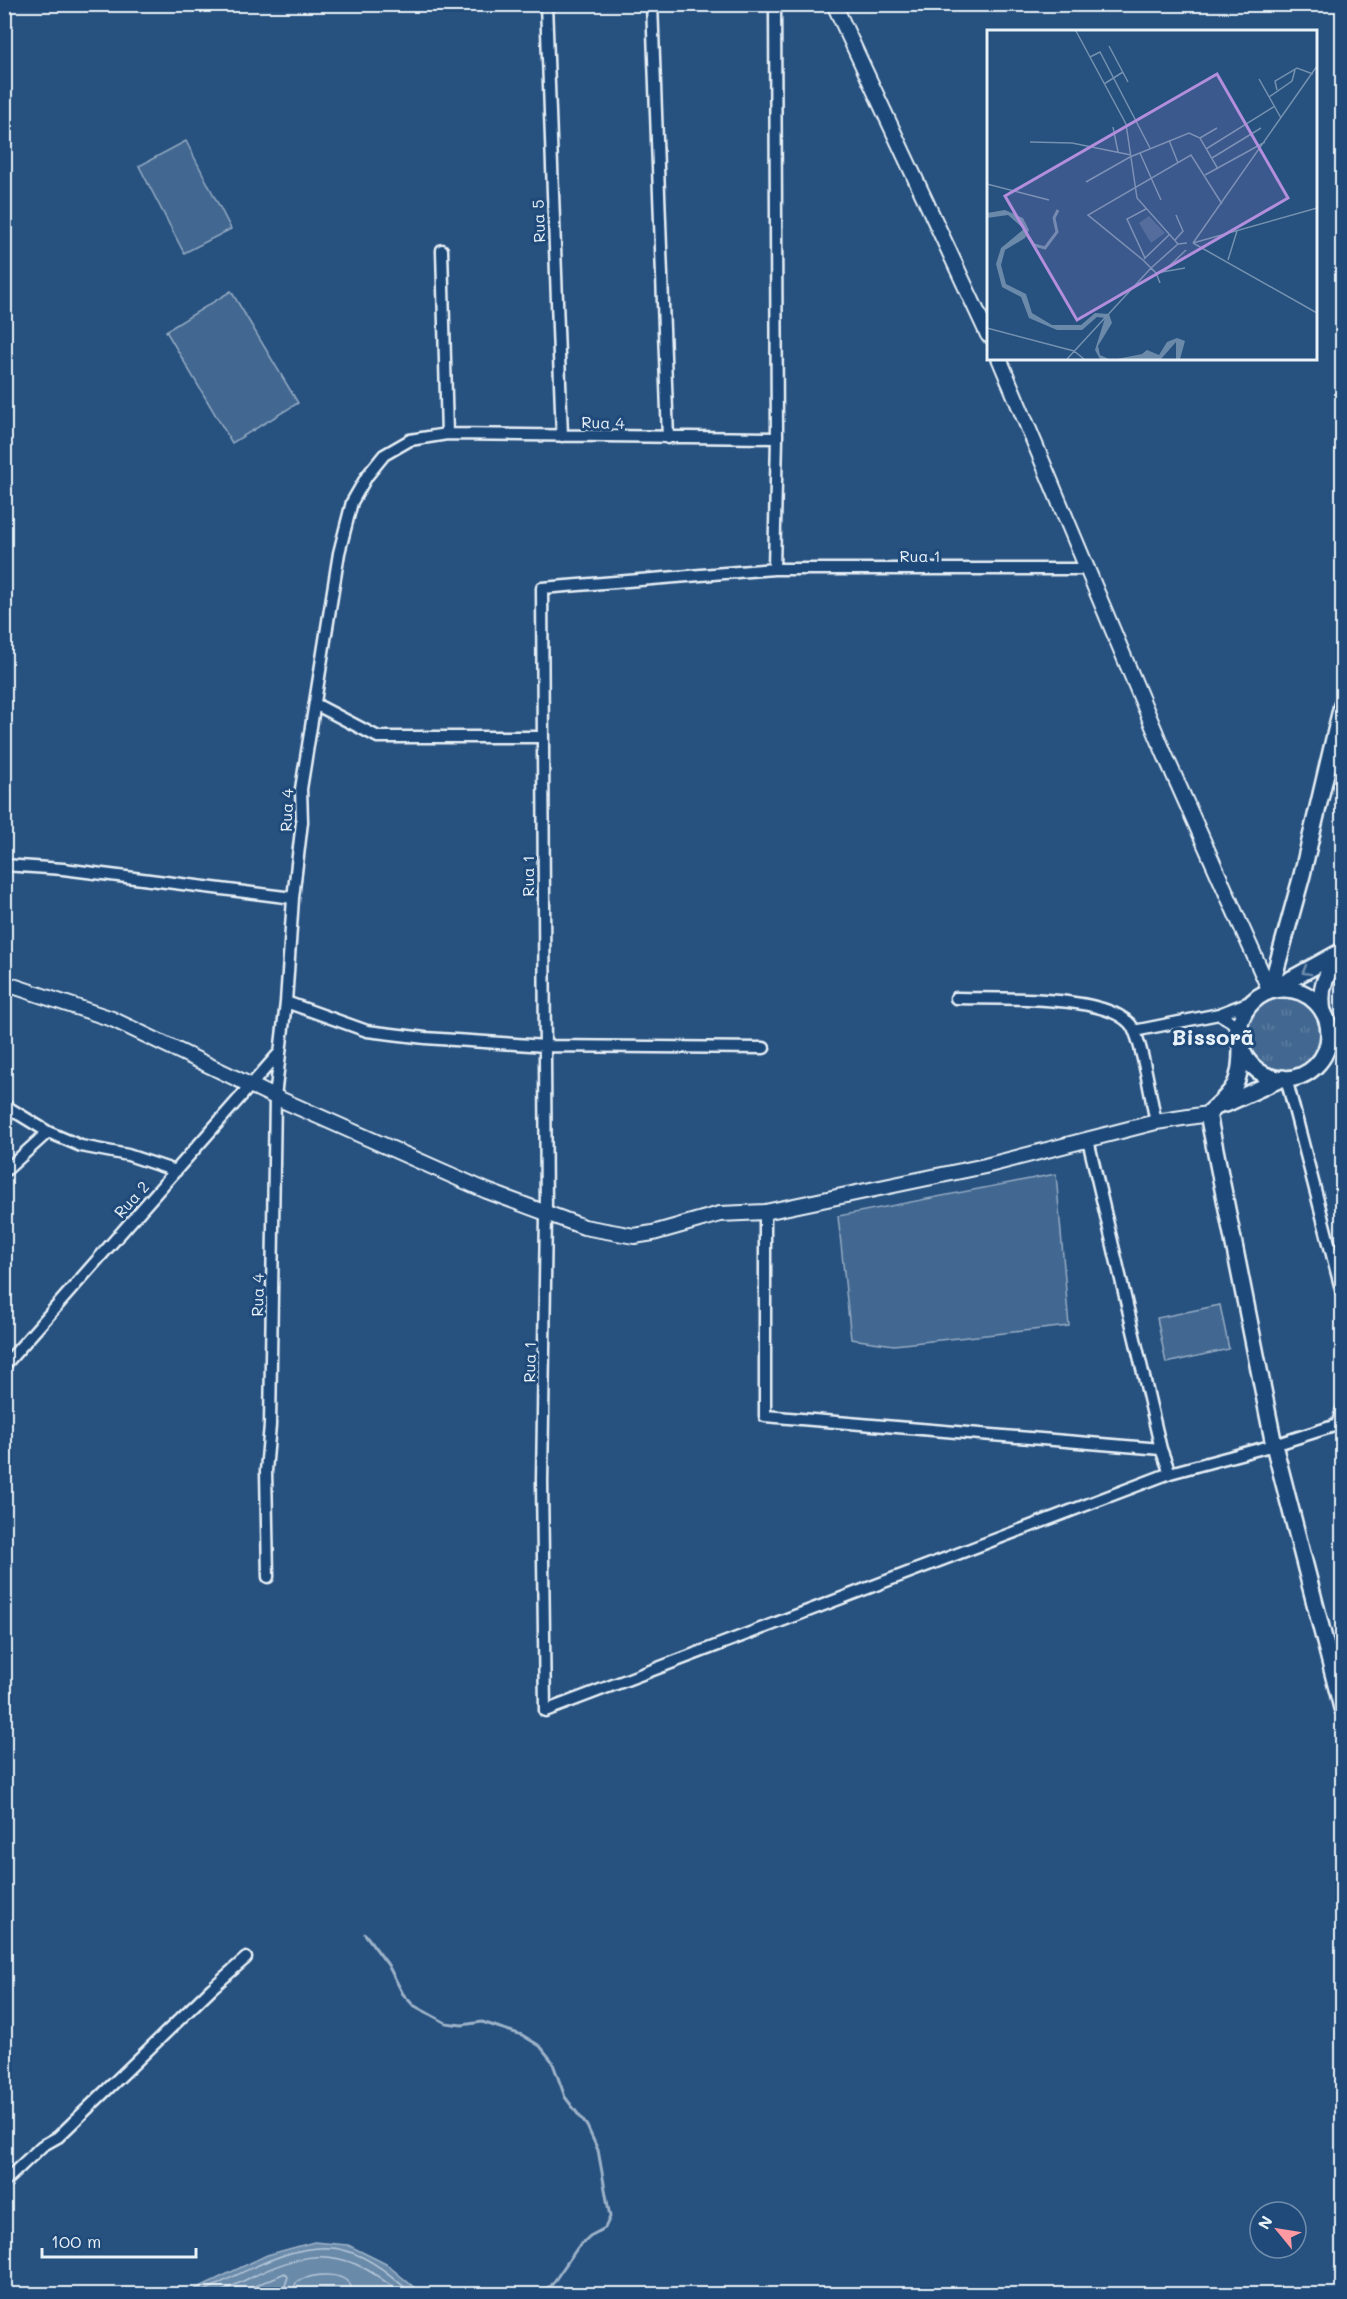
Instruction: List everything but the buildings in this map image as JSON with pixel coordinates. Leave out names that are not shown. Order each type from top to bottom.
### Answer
[{"type":"main road","points":[[1270,991],[1299,886],[1342,705]]},
{"type":"main road","points":[[1208,1114],[1235,1088],[1239,1080],[1240,1039],[1245,1012],[1255,1000],[1342,953]]},
{"type":"main road","points":[[1208,1114],[1245,1093],[1309,1071],[1323,1056],[1329,1037],[1323,1012],[1322,986],[1330,969],[1342,953]]},
{"type":"main road","points":[[1270,991],[1299,991],[1313,999],[1323,1012]]},
{"type":"main road","points":[[1240,1039],[1245,1055],[1257,1069],[1267,1075],[1285,1078]]},
{"type":"main road","points":[[1208,1114],[1274,1445],[1342,1708]]},
{"type":"street","name":"Rua 5","points":[[546,4],[562,436]]},
{"type":"street","points":[[652,4],[668,438]]},
{"type":"street","points":[[774,569],[777,438],[775,4]]},
{"type":"street","points":[[834,4],[872,80],[987,333]]},
{"type":"street","points":[[442,250],[447,434]]},
{"type":"street","points":[[1000,360],[1165,755],[1270,991]]},
{"type":"street","name":"Rua 4","points":[[268,1577],[266,1471],[270,1413],[275,1097],[302,822],[301,789],[339,553],[352,502],[367,476],[384,455],[410,440],[447,434],[777,438]]},
{"type":"street","name":"Rua 1","points":[[1089,569],[774,569],[542,588],[546,1215],[542,1480],[545,1711],[1170,1473]]},
{"type":"street","points":[[315,704],[378,737],[542,737]]},
{"type":"street","points":[[4,865],[63,869],[293,898]]},
{"type":"street","points":[[4,983],[112,1019],[275,1097],[546,1215],[600,1231],[633,1236],[653,1233],[720,1214],[765,1212],[985,1166],[1156,1122],[1208,1114]]},
{"type":"street","points":[[956,998],[1084,1003],[1120,1015],[1134,1031],[1156,1122]]},
{"type":"street","points":[[1134,1031],[1219,1014],[1255,1000]]},
{"type":"street","points":[[286,1002],[367,1031],[545,1046],[764,1048]]},
{"type":"street","points":[[1219,1014],[1232,1022],[1240,1039]]},
{"type":"street","name":"Rua 2","points":[[4,1366],[280,1052]]},
{"type":"street","points":[[1285,1078],[1342,1293]]},
{"type":"street","points":[[4,1105],[48,1132],[81,1146],[128,1155],[176,1171]]},
{"type":"street","points":[[4,1172],[48,1132]]},
{"type":"street","points":[[1088,1140],[1161,1449],[1170,1473],[1340,1426],[1342,1410]]},
{"type":"street","points":[[765,1212],[765,1416],[1161,1449]]},
{"type":"street","points":[[4,2182],[42,2146],[58,2137],[246,1958]]},
{"type":"green space","points":[[186,141],[231,229],[184,253],[139,166]]},
{"type":"green space","points":[[231,291],[298,403],[232,443],[166,331]]},
{"type":"green space","points":[[1291,998],[1310,1008],[1318,1020],[1320,1034],[1318,1048],[1310,1060],[1298,1068],[1277,1070],[1258,1060],[1250,1048],[1248,1027],[1258,1008],[1270,1000]]},
{"type":"green space","points":[[1056,1174],[1069,1326],[894,1345],[851,1339],[838,1216]]},
{"type":"green space","points":[[1220,1305],[1229,1349],[1166,1363],[1157,1318]]},
{"type":"water","points":[[314,2242],[348,2245],[386,2264],[422,2294],[345,2294],[332,2290],[320,2290],[267,2296],[185,2294],[267,2255]]},
{"type":"waterway","points":[[365,1934],[388,1965],[403,1994],[413,2005],[446,2023],[462,2025],[482,2022],[522,2035],[540,2046],[552,2061],[565,2097],[587,2126],[598,2150],[610,2217],[605,2228],[590,2236],[578,2247],[551,2286],[533,2294]]},
{"type":"waterway","points":[[457,2294],[467,2291],[478,2294]]},
{"type":"district","name":"Bissorã","points":[[1213,1036]]}]
